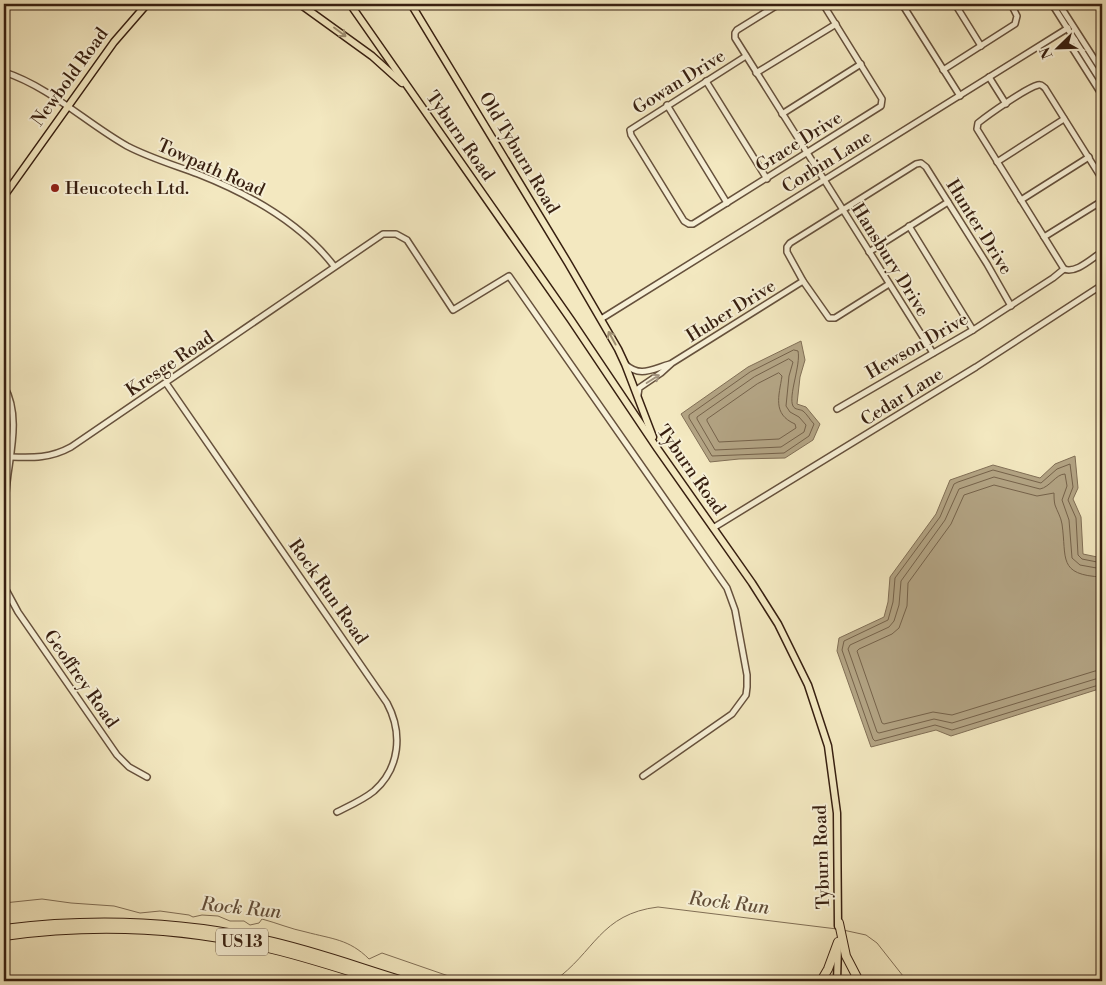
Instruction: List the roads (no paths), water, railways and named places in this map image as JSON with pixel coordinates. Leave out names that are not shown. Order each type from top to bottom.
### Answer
[{"type":"highway","name":"US 13","points":[[4,930],[52,924],[98,922],[191,927],[282,944],[403,981]]},
{"type":"highway","points":[[838,923],[840,942],[848,962],[859,981]]},
{"type":"highway","name":"US 13","points":[[4,938],[24,934],[98,929],[153,930],[190,934],[227,939],[281,951],[380,981]]},
{"type":"highway","points":[[821,981],[840,942]]},
{"type":"main road","name":"Newbold Road","points":[[4,196],[114,42],[147,4]]},
{"type":"main road","points":[[300,4],[372,56],[412,94]]},
{"type":"main road","name":"Tyburn Road","points":[[351,4],[571,320],[657,448],[752,583],[778,624],[804,676],[818,711],[828,746],[837,813],[838,923]]},
{"type":"main road","name":"Old Tyburn Road","points":[[411,4],[602,319],[625,364],[657,448]]},
{"type":"main road","points":[[837,981],[840,942]]},
{"type":"street","points":[[767,4],[770,9],[779,4]]},
{"type":"street","name":"Grace Drive","points":[[689,224],[693,224],[807,154],[881,106],[882,99],[823,4]]},
{"type":"street","points":[[902,4],[960,96]]},
{"type":"street","points":[[955,4],[981,46]]},
{"type":"street","points":[[943,70],[1015,24],[1017,14],[1011,4]]},
{"type":"street","points":[[1052,4],[1102,83]]},
{"type":"street","points":[[1059,4],[1102,71]]},
{"type":"street","name":"Hansbury Drive","points":[[770,9],[737,30],[735,38],[933,353]]},
{"type":"street","points":[[756,73],[836,24]]},
{"type":"street","name":"Corbin Lane","points":[[602,319],[1068,28]]},
{"type":"street","points":[[1075,40],[1069,43],[1102,96]]},
{"type":"street","name":"Gowan Drive","points":[[689,224],[684,221],[630,132],[632,128],[667,105],[746,56]]},
{"type":"street","points":[[782,114],[861,64]]},
{"type":"street","name":"Towpath Road","points":[[4,72],[30,83],[130,147],[158,160],[213,180],[269,209],[314,243],[334,266]]},
{"type":"street","points":[[990,77],[1006,104]]},
{"type":"street","points":[[706,81],[767,178]]},
{"type":"street","points":[[1064,269],[977,129],[977,125],[1006,104],[1038,85],[1042,85],[1102,179]]},
{"type":"street","points":[[667,105],[727,203]]},
{"type":"street","points":[[997,162],[1064,119]]},
{"type":"street","points":[[1021,200],[1089,157]]},
{"type":"street","points":[[1095,168],[1102,163]]},
{"type":"street","name":"Hunter Drive","points":[[842,210],[916,164],[922,164],[926,167],[987,264],[1011,306]]},
{"type":"street","points":[[1044,237],[1102,200]]},
{"type":"street","points":[[869,252],[948,202]]},
{"type":"street","points":[[842,210],[790,243],[787,247],[787,252],[803,281],[829,318],[835,318],[889,284]]},
{"type":"street","points":[[909,226],[973,330]]},
{"type":"street","name":"Kresge Road","points":[[10,457],[43,458],[60,453],[90,436],[383,234],[396,234],[409,242],[453,310],[509,276],[726,588],[734,605],[744,654],[747,687],[744,698],[727,718],[643,776]]},
{"type":"street","name":"Hewson Drive","points":[[837,409],[973,330],[1064,269],[1068,271],[1074,270],[1102,252]]},
{"type":"street","name":"Huber Drive","points":[[638,396],[639,388],[661,374],[672,363],[803,281]]},
{"type":"street","name":"Cedar Lane","points":[[713,528],[976,367],[1102,285]]},
{"type":"street","name":"Huber Drive","points":[[625,364],[633,370],[641,372],[672,363]]},
{"type":"street","name":"Rock Run Road","points":[[166,383],[387,703],[394,717],[398,737],[396,752],[386,776],[377,788],[365,797],[336,812]]},
{"type":"street","points":[[4,386],[12,410],[4,520]]},
{"type":"street","name":"Geoffrey Road","points":[[4,586],[18,612],[117,755],[129,767],[147,777]]},
{"type":"water","points":[[801,341],[805,360],[800,377],[797,404],[806,407],[820,424],[813,440],[785,458],[710,462],[681,414],[748,367]]},
{"type":"water","points":[[1075,456],[1078,488],[1073,499],[1081,517],[1083,554],[1102,558],[1102,688],[951,736],[936,730],[871,747],[837,651],[839,638],[884,617],[888,602],[890,577],[936,514],[950,480],[993,465],[1040,478],[1055,464]]},
{"type":"waterway","name":"Rock Run","points":[[4,903],[42,899],[114,906],[140,913],[160,911],[193,917],[202,915],[218,916],[230,921],[244,921],[250,925],[259,923],[262,919],[340,941],[354,947],[369,959],[382,953],[463,981]]},
{"type":"waterway","name":"Rock Run","points":[[554,981],[568,970],[610,926],[623,917],[658,907],[837,929]]},
{"type":"waterway","name":"Rock Run","points":[[843,930],[866,935],[877,943],[907,981]]},
{"type":"place","name":"Heucotech Ltd.","points":[[55,188]]}]
